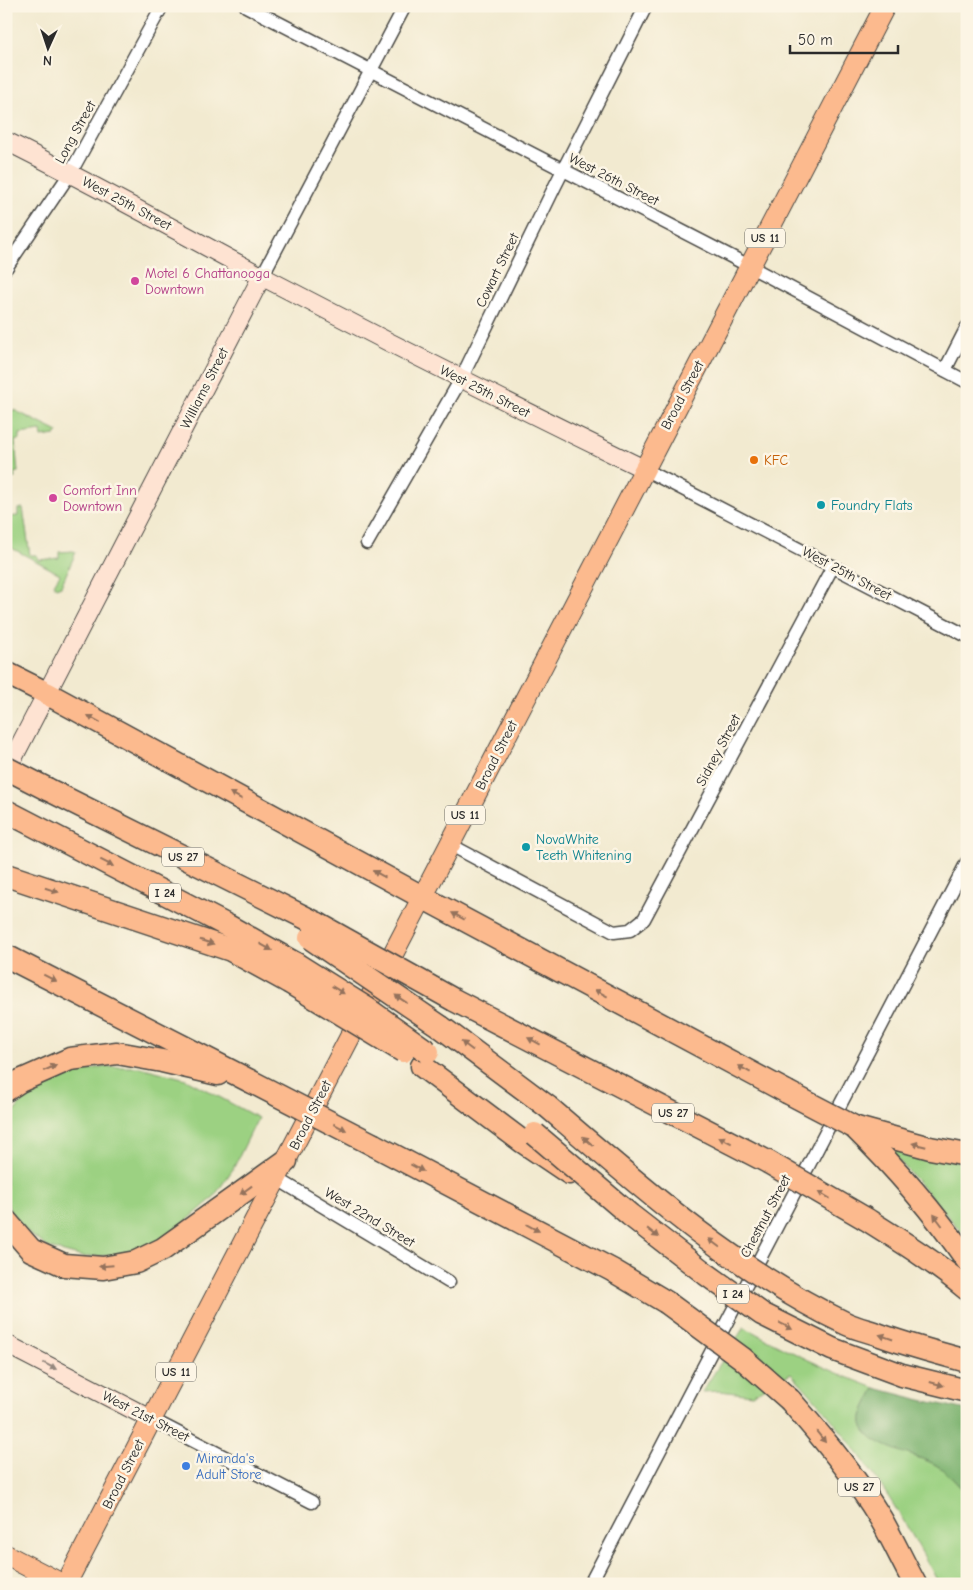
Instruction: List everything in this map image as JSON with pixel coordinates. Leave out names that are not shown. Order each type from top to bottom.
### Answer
[{"type":"highway","points":[[6,673],[854,1127],[930,1148],[967,1155]]},
{"type":"highway","name":"US 27","points":[[6,770],[47,789],[314,931],[454,1000],[768,1162],[936,1263],[967,1289]]},
{"type":"highway","name":"I 24","points":[[6,811],[228,926],[293,973],[366,1008],[425,1059],[706,1274],[762,1314],[841,1352],[902,1374],[967,1391]]},
{"type":"highway","points":[[6,875],[231,950],[293,973]]},
{"type":"highway","name":"I 24","points":[[314,931],[548,1107],[662,1205],[730,1255],[793,1295],[849,1324],[912,1346],[967,1361]]},
{"type":"highway","name":"US 27","points":[[6,956],[374,1145],[580,1253],[666,1302],[742,1358],[790,1400],[837,1456],[866,1496],[915,1584]]},
{"type":"highway","points":[[6,1103],[13,1086],[70,1059],[117,1053],[250,1081]]},
{"type":"highway","points":[[854,1127],[913,1188],[967,1260]]},
{"type":"highway","points":[[6,1221],[30,1250],[64,1264],[103,1268],[136,1262],[163,1250],[281,1170]]},
{"type":"main road","name":"Broad Street","points":[[66,1584],[885,6]]},
{"type":"main road","points":[[6,1555],[62,1584]]},
{"type":"street","name":"Long Street","points":[[6,268],[71,172],[162,6]]},
{"type":"street","name":"West 26th Street","points":[[246,6],[750,266],[967,382]]},
{"type":"street","name":"Williams Street","points":[[6,770],[262,276],[405,6]]},
{"type":"street","name":"Cowart Street","points":[[367,543],[461,379],[646,6]]},
{"type":"street","name":"West 25th Street","points":[[6,141],[71,172],[262,276],[461,379],[644,469],[967,636]]},
{"type":"street","points":[[945,370],[967,327]]},
{"type":"street","name":"Sidney Street","points":[[450,844],[614,932],[630,930],[644,919],[833,566]]},
{"type":"street","name":"Chestnut Street","points":[[590,1584],[967,862]]},
{"type":"street","name":"West 22nd Street","points":[[281,1170],[449,1282]]},
{"type":"street","name":"West 21st Street","points":[[6,1344],[312,1502]]},
{"type":"green space","points":[[14,410],[58,432],[56,435],[42,437],[41,431],[20,434],[20,439],[15,441],[18,472],[14,473],[15,478],[6,480],[6,436],[11,434],[10,428],[6,428],[6,411]]},
{"type":"green space","points":[[23,508],[30,555],[37,555],[38,560],[59,558],[59,552],[76,552],[61,586],[56,588],[54,584],[60,574],[6,545],[6,517],[18,516],[18,509]]},
{"type":"green space","points":[[101,1067],[140,1067],[186,1079],[258,1118],[233,1169],[213,1198],[183,1224],[153,1246],[115,1255],[83,1257],[49,1248],[27,1232],[10,1211],[6,1199],[6,1125],[22,1101],[42,1085],[60,1077]]},
{"type":"green space","points":[[881,1140],[967,1164],[967,1238]]},
{"type":"green space","points":[[744,1327],[808,1360],[875,1388],[862,1417],[863,1427],[869,1435],[878,1442],[936,1465],[967,1494],[967,1584],[939,1584],[907,1527],[854,1447],[791,1373],[752,1395],[720,1391],[702,1392]]},
{"type":"green space","points":[[875,1388],[967,1410],[967,1494],[936,1465],[890,1448],[869,1435],[863,1427],[862,1417]]},
{"type":"place","name":"Motel 6 Chattanooga Downtown","points":[[135,281]]},
{"type":"place","name":"KFC","points":[[754,460]]},
{"type":"place","name":"Comfort Inn Downtown","points":[[53,498]]},
{"type":"place","name":"Foundry Flats","points":[[821,505]]},
{"type":"place","name":"NovaWhite Teeth Whitening","points":[[526,847]]},
{"type":"place","name":"Miranda's Adult Store","points":[[186,1466]]}]
